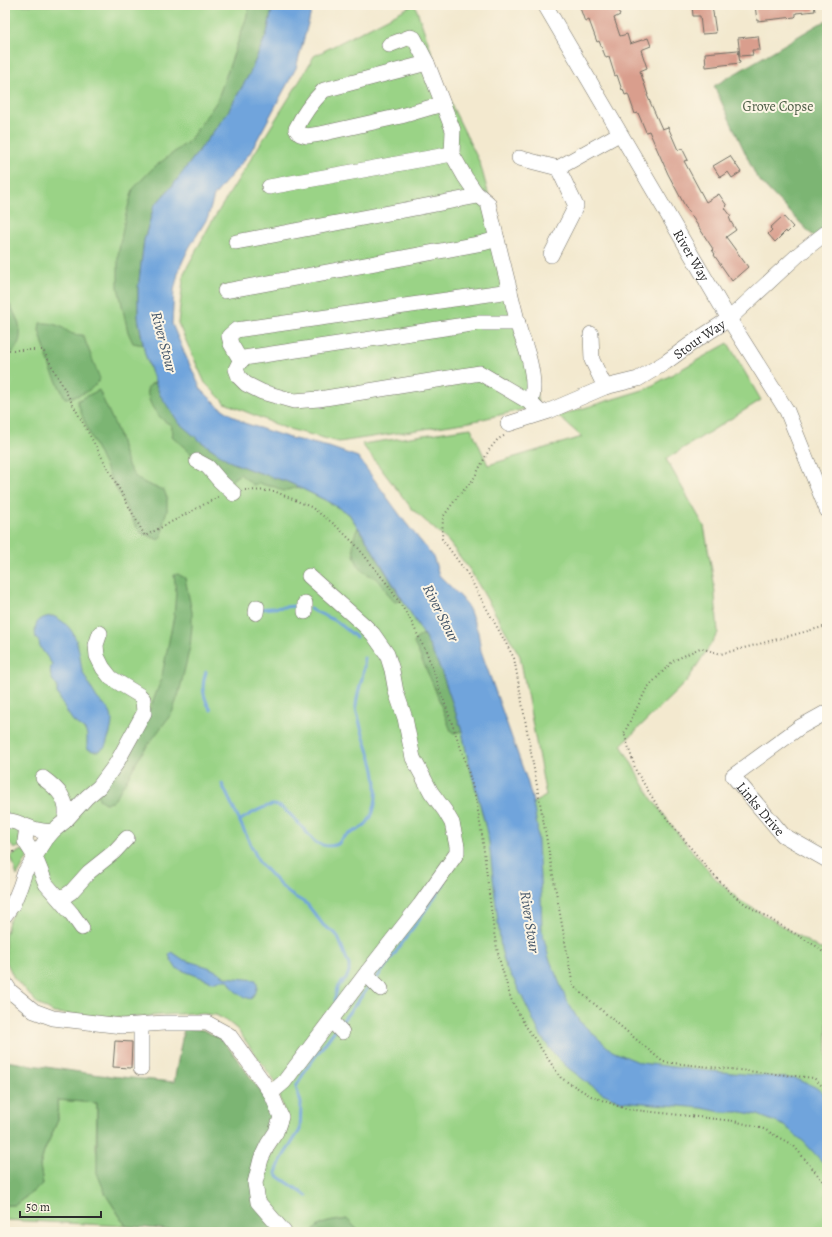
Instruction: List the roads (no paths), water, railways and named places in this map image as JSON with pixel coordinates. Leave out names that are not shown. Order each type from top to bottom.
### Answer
[{"type":"street","name":"River Way","points":[[545,5],[729,319],[787,411],[827,510]]},
{"type":"street","points":[[389,45],[410,37],[414,38],[427,63],[453,130],[452,154],[464,177],[478,196],[488,203],[518,323],[528,351],[533,395],[541,409]]},
{"type":"street","points":[[427,63],[324,90],[305,112],[296,129],[300,134],[307,136],[320,134],[401,116],[442,104]]},
{"type":"street","points":[[519,158],[558,168],[620,134]]},
{"type":"street","points":[[269,187],[452,154]]},
{"type":"street","points":[[551,255],[576,206],[558,168]]},
{"type":"street","points":[[236,242],[478,196]]},
{"type":"street","name":"Stour Way","points":[[508,424],[541,409],[638,379],[666,362],[729,319],[799,254],[827,232]]},
{"type":"street","points":[[225,291],[483,243],[497,239]]},
{"type":"street","points":[[241,361],[231,344],[229,336],[236,330],[510,291]]},
{"type":"street","points":[[518,323],[478,323],[244,358],[236,369],[239,377],[246,384],[262,392],[294,401],[319,399],[480,373],[541,409]]},
{"type":"street","points":[[591,334],[592,360],[605,388]]},
{"type":"street","points":[[197,460],[208,467],[234,494]]},
{"type":"street","points":[[271,1093],[284,1082],[457,853],[452,823],[446,811],[431,792],[413,758],[405,718],[396,692],[392,670],[386,654],[373,634],[309,576]]},
{"type":"street","points":[[5,915],[12,904],[30,862],[53,831],[99,787],[116,764],[144,713],[143,699],[111,678],[103,668],[97,656],[96,646],[100,633]]},
{"type":"street","name":"Links Drive","points":[[827,712],[800,726],[733,776],[783,835],[827,860]]},
{"type":"street","points":[[42,778],[61,795],[67,813],[65,821]]},
{"type":"street","points":[[5,820],[46,832],[53,831]]},
{"type":"street","points":[[27,827],[25,841],[35,857],[46,884],[82,928]]},
{"type":"street","points":[[58,897],[65,896],[71,892],[89,872],[114,852],[127,838]]},
{"type":"street","points":[[368,971],[370,978],[381,990]]},
{"type":"street","points":[[5,983],[10,991],[34,1011],[53,1018],[122,1026],[164,1023],[207,1023],[230,1034],[271,1093],[281,1117],[276,1132],[261,1159],[255,1183],[258,1202],[284,1232]]},
{"type":"street","points":[[331,1020],[342,1032]]},
{"type":"street","points":[[141,1068],[142,1025]]},
{"type":"water","name":"River Stour","points":[[273,5],[313,5],[296,68],[250,153],[214,196],[208,217],[189,248],[179,269],[174,291],[172,324],[201,389],[218,406],[244,423],[290,438],[329,447],[358,457],[405,522],[433,556],[439,575],[462,598],[469,609],[478,632],[481,651],[532,798],[537,825],[542,931],[549,958],[567,1001],[579,1021],[612,1051],[641,1063],[797,1079],[815,1087],[827,1096],[827,1167],[804,1142],[785,1126],[758,1115],[742,1112],[721,1112],[702,1108],[620,1101],[602,1093],[567,1067],[553,1053],[541,1036],[514,980],[506,968],[501,949],[489,842],[482,812],[462,731],[441,670],[424,635],[349,514],[325,500],[288,482],[231,462],[200,441],[179,423],[160,395],[145,354],[138,317],[138,289],[144,240],[154,206],[173,185],[226,115],[250,73],[267,33]]},
{"type":"water","points":[[53,616],[71,630],[77,642],[84,675],[97,698],[109,710],[112,716],[111,730],[105,747],[98,751],[88,749],[85,730],[73,721],[67,712],[57,693],[57,685],[50,673],[52,664],[40,647],[36,638],[35,628],[40,619]]},
{"type":"water","points":[[172,952],[184,960],[208,967],[225,977],[256,980],[256,992],[251,999],[242,996],[237,992],[228,980],[213,982],[176,968],[169,955]]},
{"type":"waterway","points":[[260,609],[300,607]]},
{"type":"waterway","points":[[310,609],[336,621],[356,637]]},
{"type":"waterway","points":[[239,821],[264,807],[273,805],[278,806],[290,814],[315,842],[326,846],[338,844],[344,837],[367,823],[374,808],[376,787],[374,769],[356,708],[364,670],[364,658]]},
{"type":"waterway","points":[[206,672],[203,687],[206,701],[211,710]]},
{"type":"waterway","points":[[222,784],[259,862],[290,894],[307,904],[324,926],[335,933],[338,937],[349,965],[349,971],[347,977],[337,988],[335,1000],[337,1004]]},
{"type":"waterway","points":[[376,979],[444,884]]},
{"type":"waterway","points":[[340,1024],[371,984]]},
{"type":"waterway","points":[[307,1196],[278,1176],[276,1173],[281,1160],[300,1130],[301,1103],[296,1087],[306,1069],[335,1030]]},
{"type":"park label","name":"Grove Copse","points":[[778,106]]}]
